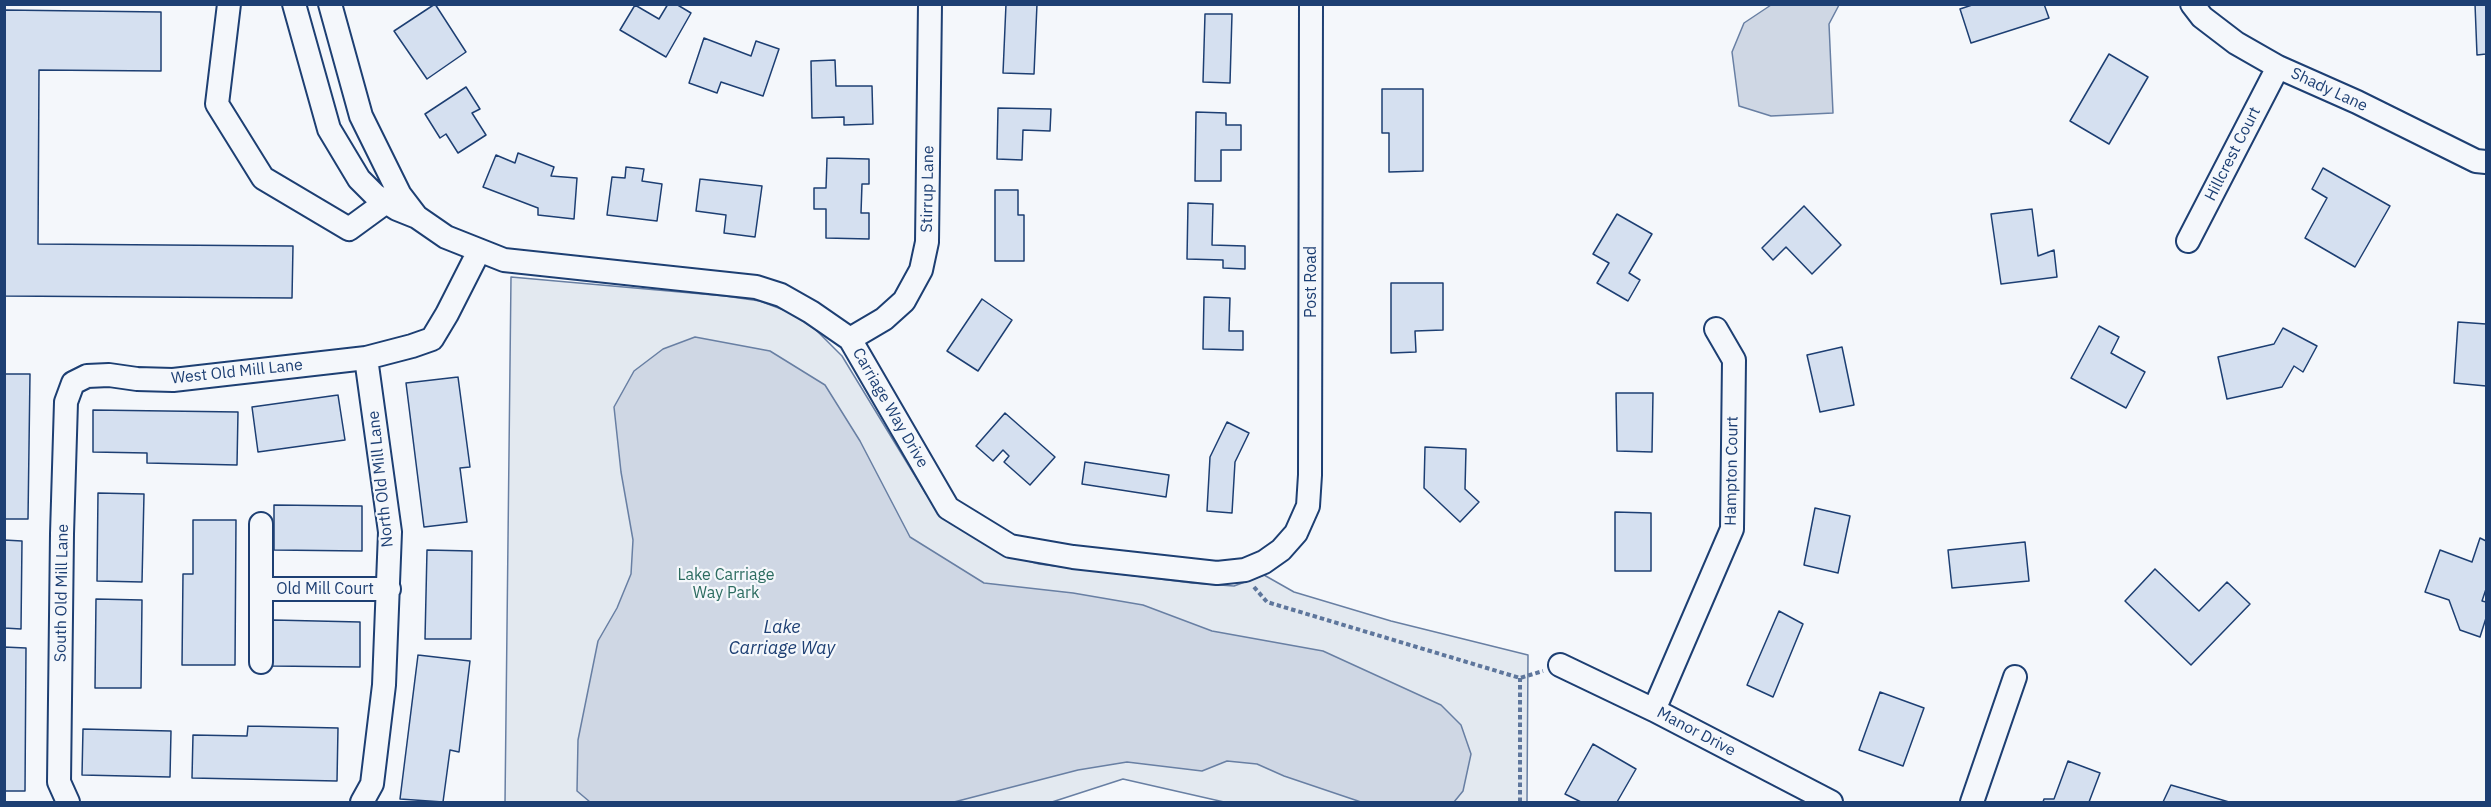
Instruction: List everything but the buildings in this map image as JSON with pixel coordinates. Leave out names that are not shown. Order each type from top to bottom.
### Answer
[{"type":"street","points":[[229,4],[217,104],[263,178],[349,229],[386,202]]},
{"type":"street","name":"Carriage Way Drive","points":[[294,4],[329,129],[359,179],[386,202],[417,217],[446,237],[504,260],[756,287],[781,295],[850,339],[948,508],[1011,546],[1073,557],[1216,573],[1245,570],[1264,562],[1281,550]]},
{"type":"street","name":"Carriage Way Drive","points":[[330,4],[361,116],[400,195],[417,217]]},
{"type":"street","name":"Stirrup Lane","points":[[850,339],[884,319],[904,301],[921,270],[927,242],[930,4]]},
{"type":"street","name":"Post Road","points":[[1281,550],[1296,533],[1308,506],[1311,475],[1311,4]]},
{"type":"street","name":"Shady Lane","points":[[2192,4],[2202,17],[2236,43],[2278,67],[2481,161]]},
{"type":"street","points":[[308,58],[342,48]]},
{"type":"street","name":"Hillcrest Court","points":[[2188,242],[2278,67]]},
{"type":"street","points":[[366,357],[432,339],[479,251]]},
{"type":"street","name":"Hampton Court","points":[[1654,710],[1732,529],[1734,360],[1716,329]]},
{"type":"street","name":"West Old Mill Lane","points":[[73,383],[87,376],[109,375],[137,379],[173,380],[366,357]]},
{"type":"street","name":"North Old Mill Lane","points":[[362,802],[372,784],[384,685],[390,532],[366,357]]},
{"type":"street","name":"South Old Mill Lane","points":[[68,802],[59,782],[66,402],[73,383]]},
{"type":"street","name":"Old Mill Court","points":[[261,524],[261,662]]},
{"type":"street","name":"Old Mill Court","points":[[261,589],[389,589]]},
{"type":"street","name":"Manor Drive","points":[[1560,665],[1654,710],[1831,802]]},
{"type":"street","points":[[1972,802],[2014,677]]},
{"type":"path","points":[[1245,570],[1252,584],[1267,602],[1520,678],[1560,665]]},
{"type":"path","points":[[1520,678],[1520,802]]},
{"type":"green space","name":"Lake Carriage Way","points":[[511,277],[725,296],[760,301],[789,312],[815,329],[842,356],[926,494],[941,512],[972,536],[1002,554],[1039,564],[1192,583],[1234,586],[1264,575],[1294,592],[1391,621],[1528,655],[1527,802],[1224,802],[1123,779],[1052,802],[505,802]]},
{"type":"water","points":[[1771,5],[1839,5],[1829,24],[1833,113],[1771,116],[1739,106],[1732,52],[1744,23]]},
{"type":"water","name":"Lake Carriage Way","points":[[695,337],[770,351],[825,385],[860,441],[910,537],[984,583],[1073,593],[1143,605],[1212,631],[1323,651],[1441,705],[1461,725],[1471,754],[1463,791],[1454,802],[1361,802],[1284,776],[1257,764],[1227,761],[1202,771],[1127,762],[1078,770],[954,802],[590,802],[577,791],[578,740],[598,641],[617,608],[631,574],[633,540],[621,472],[614,407],[634,371],[663,349]]},
{"type":"park label","name":"Lake Carriage Way Park","points":[[726,584]]}]
